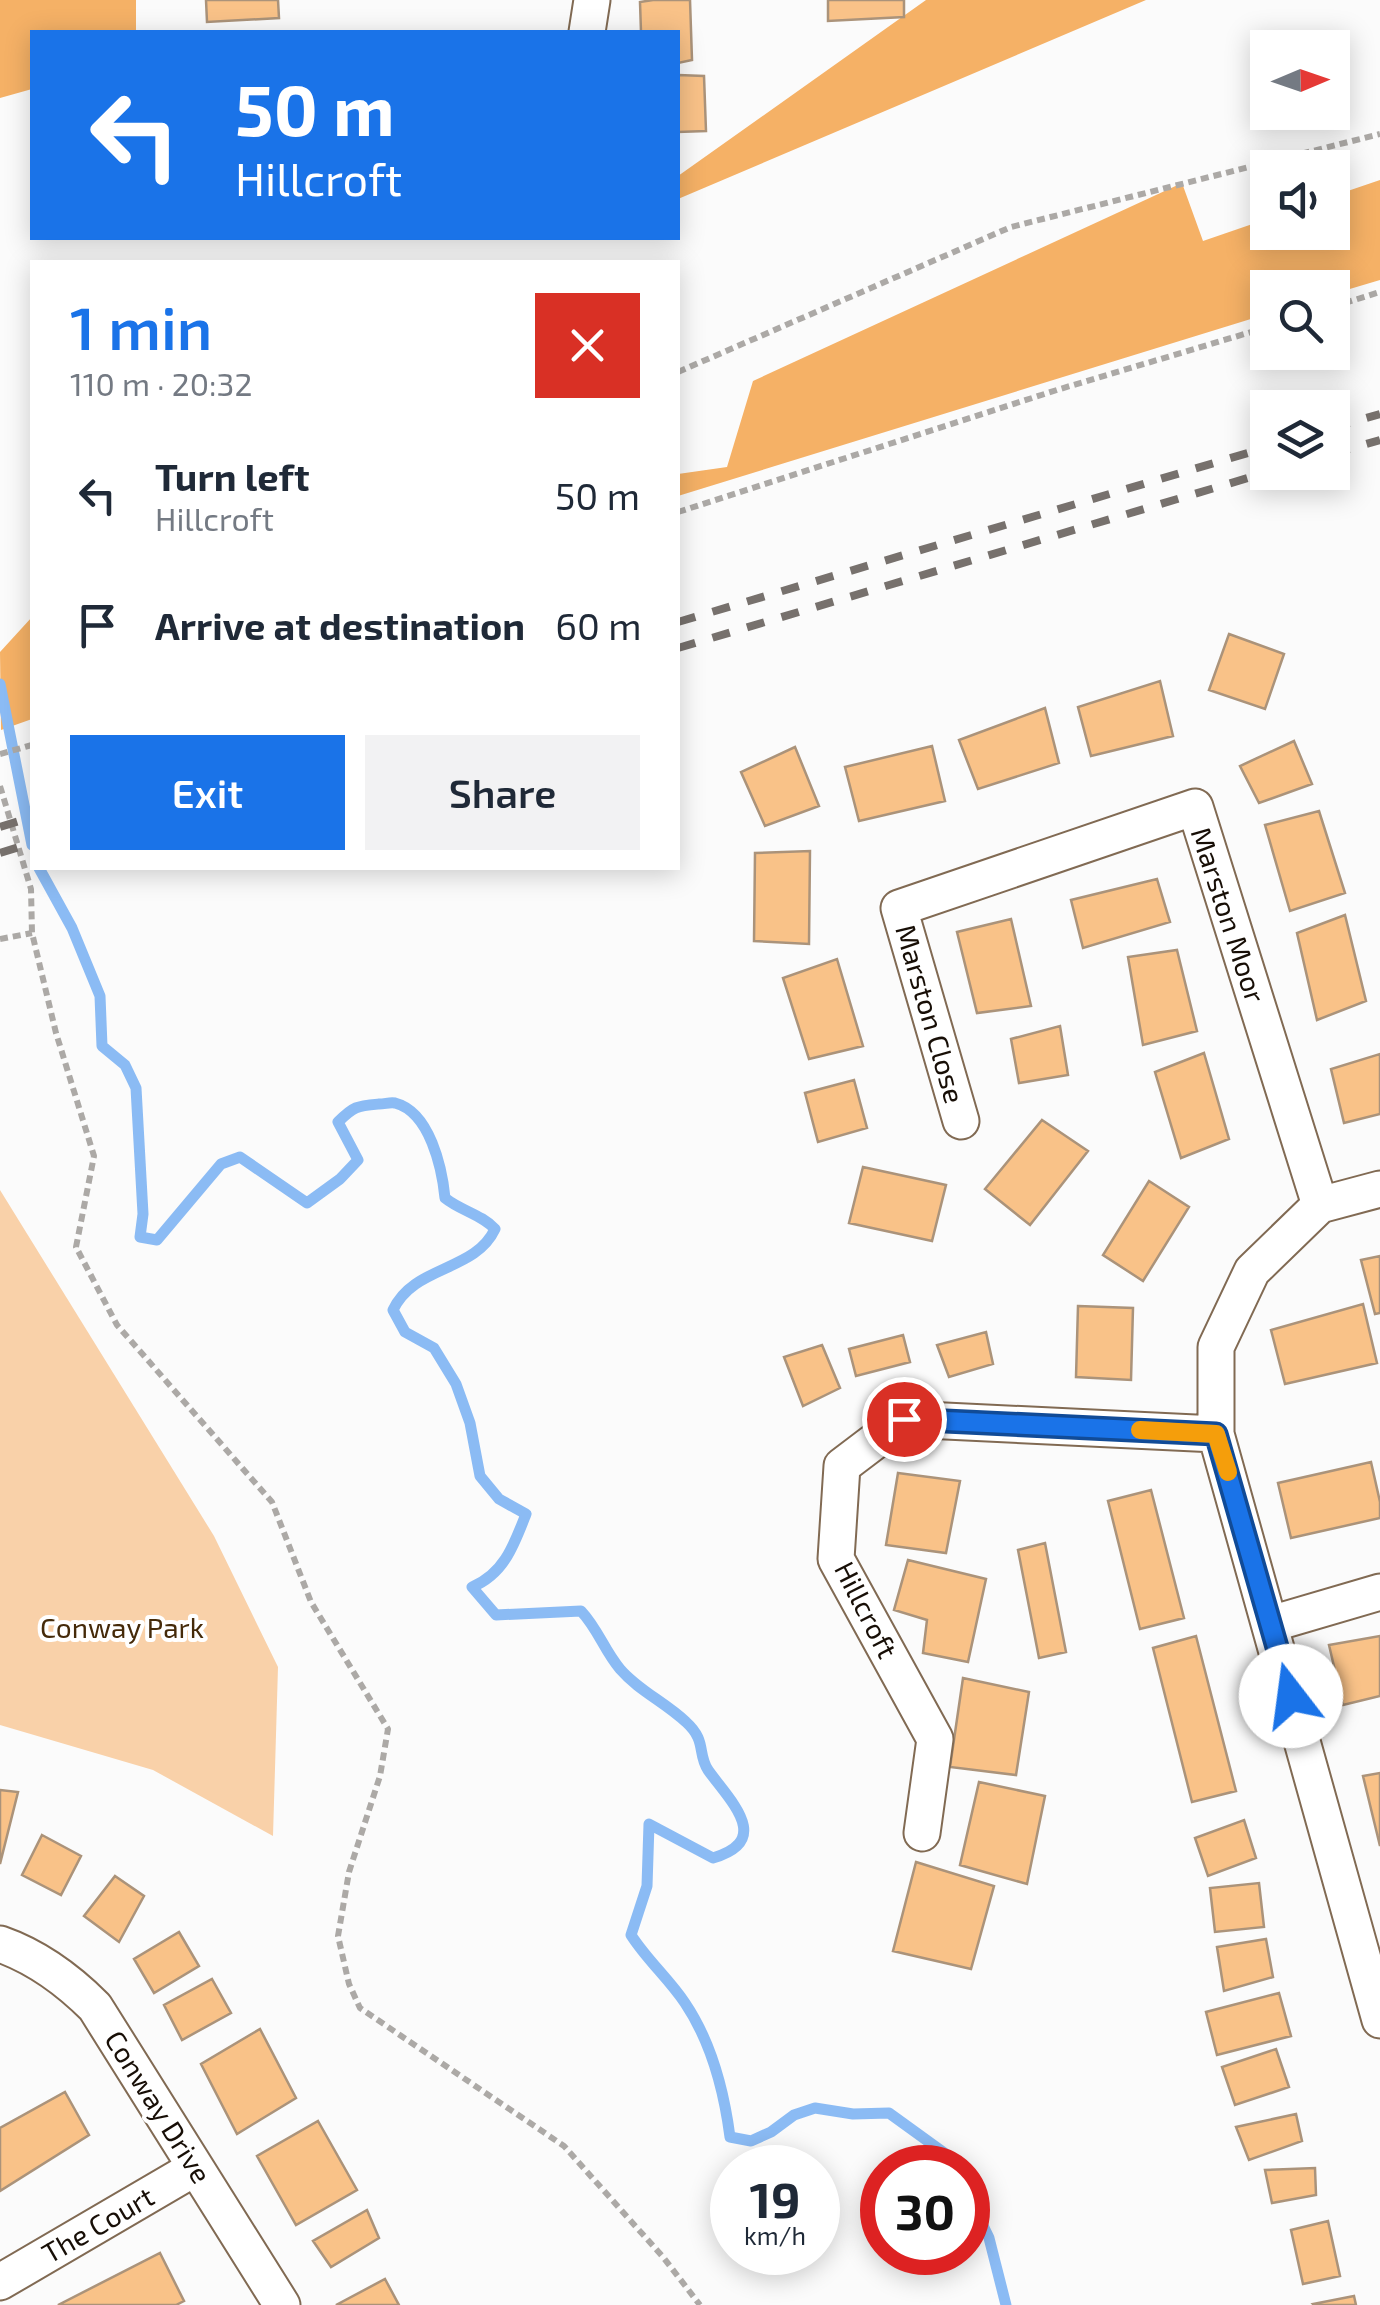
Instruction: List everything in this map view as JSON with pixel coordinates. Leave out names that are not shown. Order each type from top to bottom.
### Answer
[{"type":"street","points":[[587,30],[592,0]]},
{"type":"street","name":"Marston Moor","points":[[900,908],[1194,808],[1320,1205]]},
{"type":"street","name":"Marston Close","points":[[900,908],[961,1121]]},
{"type":"street","points":[[1380,1189],[1320,1205],[1252,1272],[1216,1347],[1216,1434],[1375,1983],[1380,2020]]},
{"type":"street","name":"Hillcroft","points":[[922,1833],[935,1739],[836,1559],[842,1466],[904,1419],[1216,1434]]},
{"type":"street","points":[[1271,1624],[1380,1592]]},
{"type":"street","name":"Conway Drive","points":[[0,1944],[45,1966],[74,1986],[94,2007],[282,2305]]},
{"type":"street","name":"The Court","points":[[0,2282],[196,2168]]},
{"type":"path","points":[[680,371],[1011,227],[1380,134]]},
{"type":"path","points":[[1350,301],[1380,292]]},
{"type":"path","points":[[680,511],[1250,332]]},
{"type":"path","points":[[3,753],[30,746]]},
{"type":"path","points":[[0,786],[30,889],[32,933],[56,1032],[94,1156],[76,1248],[117,1326],[272,1502],[311,1602],[388,1729],[380,1776],[349,1872],[338,1936],[349,1984],[360,2008],[564,2146],[663,2256],[700,2305]]},
{"type":"path","points":[[0,939],[32,933]]},
{"type":"green space","name":"Conway Park","points":[[0,1190],[214,1536],[278,1667],[273,1836],[153,1770],[0,1725]]},
{"type":"shaded area","points":[[0,0],[136,0],[136,30],[30,30],[30,90],[0,98]]},
{"type":"shaded area","points":[[926,0],[1146,0],[680,198],[680,175]]},
{"type":"shaded area","points":[[1380,180],[1380,280],[1350,289],[1350,270],[1250,270],[1250,319],[680,495],[680,474],[727,467],[753,381],[1182,183],[1203,241],[1250,225],[1250,250],[1350,250],[1350,190]]},
{"type":"shaded area","points":[[30,619],[30,720],[1,730],[0,652]]},
{"type":"building","points":[[206,0],[278,0],[279,18],[207,22]]},
{"type":"building","points":[[690,0],[692,60],[680,63],[680,30],[641,30],[640,2]]},
{"type":"building","points":[[828,0],[904,0],[904,17],[828,21]]},
{"type":"building","points":[[680,75],[704,76],[706,131],[680,132]]},
{"type":"building","points":[[1229,634],[1284,654],[1265,709],[1209,690]]},
{"type":"building","points":[[1160,681],[1173,736],[1091,756],[1078,707]]},
{"type":"building","points":[[1045,708],[1059,763],[978,789],[959,740]]},
{"type":"building","points":[[1294,741],[1312,784],[1259,803],[1240,766]]},
{"type":"building","points":[[932,746],[945,801],[859,821],[845,767]]},
{"type":"building","points":[[795,747],[819,806],[765,826],[741,772]]},
{"type":"building","points":[[1319,811],[1345,893],[1290,911],[1265,825]]},
{"type":"building","points":[[810,851],[809,944],[754,941],[755,853]]},
{"type":"building","points":[[1157,879],[1170,922],[1083,948],[1071,900]]},
{"type":"building","points":[[1345,915],[1366,1001],[1317,1020],[1297,933]]},
{"type":"building","points":[[1011,919],[1031,1006],[977,1013],[957,932]]},
{"type":"building","points":[[1177,950],[1197,1031],[1143,1045],[1128,957]]},
{"type":"building","points":[[837,959],[863,1046],[809,1059],[783,978]]},
{"type":"building","points":[[1060,1026],[1068,1075],[1019,1083],[1011,1039]]},
{"type":"building","points":[[1204,1053],[1229,1139],[1181,1158],[1155,1072]]},
{"type":"building","points":[[1380,1054],[1380,1114],[1344,1123],[1331,1069]]},
{"type":"building","points":[[854,1080],[867,1128],[818,1142],[805,1093]]},
{"type":"building","points":[[1042,1120],[1088,1151],[1030,1225],[985,1189]]},
{"type":"building","points":[[863,1167],[946,1185],[932,1241],[849,1223]]},
{"type":"building","points":[[1149,1181],[1189,1207],[1143,1281],[1103,1255]]},
{"type":"building","points":[[1380,1256],[1380,1313],[1375,1314],[1361,1260]]},
{"type":"building","points":[[1363,1304],[1377,1363],[1285,1384],[1271,1330]]},
{"type":"building","points":[[1078,1306],[1133,1308],[1131,1380],[1076,1377]]},
{"type":"building","points":[[986,1332],[993,1364],[949,1377],[937,1345]]},
{"type":"building","points":[[903,1335],[910,1362],[856,1376],[849,1349]]},
{"type":"building","points":[[822,1345],[840,1388],[803,1406],[784,1357]]},
{"type":"building","points":[[1371,1462],[1380,1518],[1291,1538],[1278,1483]]},
{"type":"building","points":[[898,1473],[960,1481],[946,1553],[886,1545]]},
{"type":"building","points":[[1151,1490],[1184,1618],[1140,1629],[1108,1501]]},
{"type":"building","points":[[1045,1543],[1066,1652],[1039,1658],[1018,1550]]},
{"type":"building","points":[[908,1560],[986,1579],[968,1662],[923,1653],[927,1620],[894,1610]]},
{"type":"building","points":[[1196,1636],[1236,1791],[1192,1802],[1153,1648]]},
{"type":"building","points":[[1380,1636],[1380,1696],[1343,1705],[1329,1645]]},
{"type":"building","points":[[963,1678],[1029,1692],[1016,1775],[950,1767]]},
{"type":"building","points":[[1380,1773],[1380,1846],[1363,1776]]},
{"type":"building","points":[[979,1782],[1045,1796],[1027,1884],[960,1865]]},
{"type":"building","points":[[0,1790],[18,1792],[0,1864]]},
{"type":"building","points":[[1244,1820],[1256,1858],[1208,1876],[1195,1838]]},
{"type":"building","points":[[42,1835],[81,1856],[61,1895],[22,1875]]},
{"type":"building","points":[[916,1862],[994,1886],[971,1969],[893,1951]]},
{"type":"building","points":[[115,1876],[144,1896],[119,1942],[84,1916]]},
{"type":"building","points":[[1259,1883],[1264,1927],[1215,1932],[1210,1888]]},
{"type":"building","points":[[179,1932],[199,1966],[154,1993],[134,1959]]},
{"type":"building","points":[[1266,1939],[1273,1977],[1224,1991],[1217,1947]]},
{"type":"building","points":[[212,1979],[231,2013],[182,2040],[164,2005]]},
{"type":"building","points":[[1279,1993],[1291,2036],[1217,2055],[1206,2012]]},
{"type":"building","points":[[260,2029],[296,2098],[237,2134],[201,2064]]},
{"type":"building","points":[[1276,2049],[1289,2087],[1235,2105],[1222,2067]]},
{"type":"building","points":[[65,2092],[89,2135],[0,2191],[0,2128]]},
{"type":"building","points":[[1296,2114],[1302,2141],[1249,2160],[1236,2127]]},
{"type":"building","points":[[318,2121],[357,2190],[296,2225],[257,2156]]},
{"type":"building","points":[[1315,2168],[1316,2195],[1272,2203],[1265,2170]]},
{"type":"building","points":[[367,2210],[379,2238],[331,2267],[313,2241]]},
{"type":"building","points":[[1328,2221],[1340,2276],[1303,2284],[1291,2230]]},
{"type":"building","points":[[160,2253],[184,2301],[176,2305],[58,2305]]},
{"type":"building","points":[[385,2279],[399,2305],[336,2305]]},
{"type":"building","points":[[1354,2296],[1356,2305],[1313,2304]]},
{"type":"waterway","points":[[0,684],[30,835]]},
{"type":"waterway","points":[[40,870],[72,928],[100,996],[102,1046],[125,1065],[136,1088],[143,1214],[140,1237],[157,1240],[221,1164],[240,1157],[307,1203],[358,1160],[338,1122],[348,1113],[366,1105],[395,1103],[417,1117],[437,1157],[445,1198],[495,1229],[474,1253],[415,1284],[393,1310],[405,1332],[434,1348],[456,1384],[470,1423],[480,1476],[499,1499],[526,1514],[500,1566],[472,1587],[496,1615],[581,1611],[620,1669],[693,1729],[708,1770],[741,1818],[741,1841],[713,1858],[649,1824],[647,1886],[631,1935],[679,1994],[703,2034],[720,2085],[730,2137],[751,2141],[794,2115],[815,2108],[853,2114],[889,2113],[933,2145]]},
{"type":"waterway","points":[[990,2242],[1006,2305]]},
{"type":"railway","points":[[1350,423],[1380,414]]},
{"type":"railway","points":[[1350,449],[1380,440]]},
{"type":"railway","points":[[680,621],[1250,452]]},
{"type":"railway","points":[[680,647],[1250,477]]},
{"type":"railway","points":[[0,827],[30,818]]},
{"type":"railway","points":[[0,853],[30,844]]},
{"type":"slow traffic","points":[[1140,1430],[1216,1434],[1228,1472]]},
{"type":"route","points":[[904,1419],[1216,1434],[1291,1696]]}]
